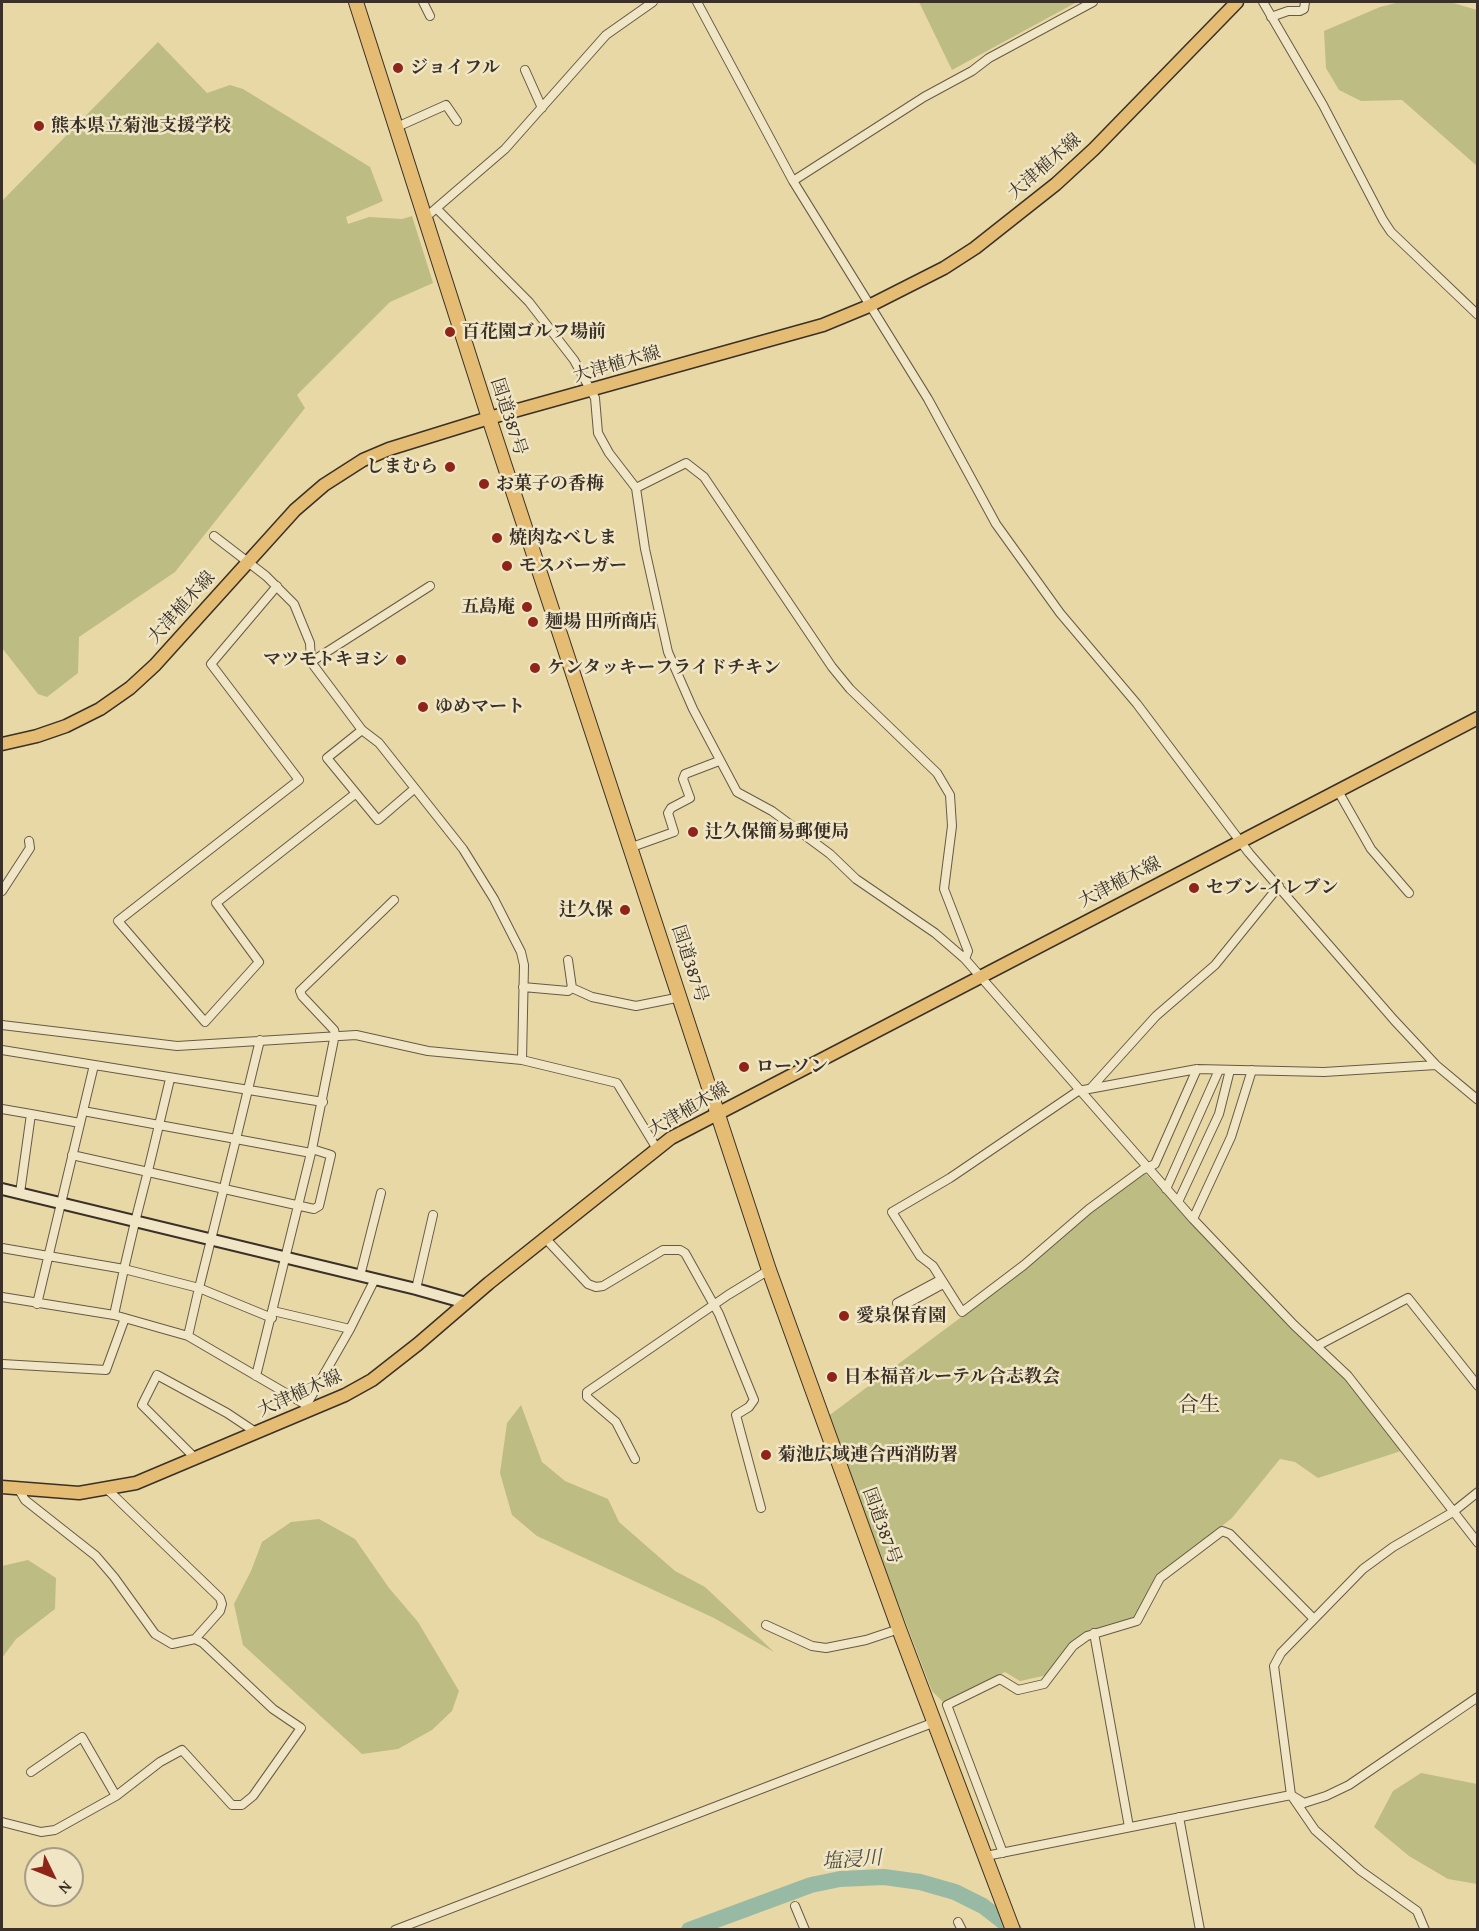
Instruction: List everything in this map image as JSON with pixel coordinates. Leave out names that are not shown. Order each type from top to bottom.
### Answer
[{"type":"highway","name":"国道387号","points":[[356,2],[397,127],[431,213],[489,418],[632,847],[769,1270],[899,1629],[1013,1929]]},
{"type":"main road","name":"大津植木線","points":[[2,744],[66,726],[123,693],[155,666],[303,502],[350,467],[389,449],[489,418],[805,331],[869,306],[934,273],[975,248],[1056,184],[1094,149],[1237,2]]},
{"type":"main road","name":"大津植木線","points":[[2,1487],[79,1493],[108,1490],[136,1483],[257,1433],[372,1380],[657,1149],[718,1113],[1478,718]]},
{"type":"street","points":[[423,2],[430,16]]},
{"type":"street","points":[[653,2],[606,35],[505,148],[431,213],[529,302],[574,360],[591,391],[598,409],[598,433],[609,453],[636,488],[645,549],[668,652],[719,761],[737,792],[772,811],[830,855],[856,879],[935,933],[965,959],[1078,1091],[1193,1219],[1348,1376],[1478,1543]]},
{"type":"street","points":[[793,181],[924,98],[972,71],[988,58],[1093,2]]},
{"type":"street","points":[[1263,2],[1323,105],[1387,226],[1478,315]]},
{"type":"street","points":[[1271,17],[1300,11],[1304,9],[1305,2]]},
{"type":"street","points":[[701,3],[793,181],[928,399],[996,524],[1060,613],[1137,704],[1240,842],[1394,1020],[1436,1065],[1478,1100]]},
{"type":"street","points":[[525,70],[542,108]]},
{"type":"street","points":[[397,127],[446,105],[457,121]]},
{"type":"street","points":[[636,488],[686,463],[704,477],[832,667],[850,689],[937,773],[950,795],[952,826],[944,889],[968,951],[965,959]]},
{"type":"street","points":[[214,536],[248,561],[294,604],[310,643],[311,662],[362,730],[379,743],[477,868],[521,952],[522,1060]]},
{"type":"street","points":[[277,586],[211,664],[299,780],[118,921],[205,1022],[259,962],[216,903],[355,794]]},
{"type":"street","points":[[311,662],[430,586]]},
{"type":"street","points":[[362,730],[327,758],[355,794],[378,820],[414,789]]},
{"type":"street","points":[[632,847],[674,832],[668,813],[671,808],[690,798],[683,779],[685,774],[719,761]]},
{"type":"street","points":[[1338,791],[1371,849],[1409,892]]},
{"type":"street","points":[[2,891],[30,848],[29,841]]},
{"type":"street","points":[[1091,1088],[1156,1016],[1215,964],[1279,886]]},
{"type":"street","points":[[256,1376],[312,1151],[335,1034],[300,991],[394,900]]},
{"type":"street","points":[[568,960],[572,988]]},
{"type":"street","points":[[523,987],[568,991],[572,988]]},
{"type":"street","points":[[572,988],[592,997],[636,1006],[681,997]]},
{"type":"street","points":[[2,1025],[177,1046],[335,1034],[356,1035],[428,1051],[522,1060],[617,1083],[657,1149]]},
{"type":"street","points":[[188,1335],[260,1040]]},
{"type":"street","points":[[2,1050],[323,1102]]},
{"type":"street","points":[[38,1304],[94,1065]]},
{"type":"street","points":[[1197,1069],[1155,1164],[1089,1209],[1024,1265],[962,1312],[933,1266],[920,1256],[892,1212],[950,1178],[1078,1091],[1197,1069],[1324,1072],[1436,1065]]},
{"type":"street","points":[[1166,1189],[1219,1070]]},
{"type":"street","points":[[1178,1202],[1220,1114],[1230,1070]]},
{"type":"street","points":[[1193,1219],[1232,1137],[1252,1070]]},
{"type":"street","points":[[114,1315],[170,1079]]},
{"type":"street","points":[[2,1109],[80,1123]]},
{"type":"street","points":[[72,1155],[314,1209],[319,1206],[331,1155],[83,1110]]},
{"type":"street","points":[[20,1193],[31,1114]]},
{"type":"street","points":[[2,1189],[416,1288],[465,1303]]},
{"type":"street","points":[[360,1276],[381,1193]]},
{"type":"street","points":[[416,1288],[433,1215]]},
{"type":"street","points":[[545,1238],[588,1284],[596,1287],[603,1286],[663,1250],[680,1250],[689,1258],[715,1306],[754,1400],[749,1407],[735,1415],[761,1508]]},
{"type":"street","points":[[2,1248],[49,1254],[124,1269],[198,1288],[272,1315],[350,1329]]},
{"type":"street","points":[[635,1458],[616,1422],[587,1397],[587,1392],[769,1270]]},
{"type":"street","points":[[2,1298],[114,1315],[188,1335],[310,1407],[375,1279]]},
{"type":"street","points":[[898,1306],[942,1282]]},
{"type":"street","points":[[1317,1346],[1408,1298],[1478,1386]]},
{"type":"street","points":[[2,1364],[106,1370],[125,1318]]},
{"type":"street","points":[[196,1459],[142,1405],[157,1375],[227,1413],[257,1433]]},
{"type":"street","points":[[2,1822],[41,1832],[55,1830],[117,1796],[160,1762],[182,1750],[232,1804],[242,1805],[253,1796],[301,1728],[273,1709],[203,1642],[195,1639],[172,1644],[155,1634],[96,1556],[25,1500],[18,1488]]},
{"type":"street","points":[[108,1490],[220,1598],[222,1604],[220,1611],[195,1639]]},
{"type":"street","points":[[1425,1929],[1417,1911],[1361,1871],[1315,1830],[1291,1795],[1274,1666],[1281,1653],[1313,1618],[1363,1569],[1393,1547],[1453,1512],[1478,1492]]},
{"type":"street","points":[[1004,1852],[947,1705],[999,1679],[1018,1690],[1044,1684],[1073,1646],[1094,1633],[1137,1621],[1160,1578],[1222,1531],[1230,1534],[1313,1618]]},
{"type":"street","points":[[766,1624],[812,1646],[826,1648],[866,1640],[899,1629]]},
{"type":"street","points":[[1094,1633],[1129,1827]]},
{"type":"street","points":[[986,1856],[1291,1795],[1304,1803],[1349,1785],[1478,1697]]},
{"type":"street","points":[[395,1929],[935,1722]]},
{"type":"street","points":[[31,1772],[82,1737],[117,1796]]},
{"type":"street","points":[[1179,1817],[1200,1929]]},
{"type":"street","points":[[795,1906],[805,1929]]},
{"type":"shaded area","points":[[919,2],[1077,2],[952,70]]},
{"type":"shaded area","points":[[1400,2],[1450,2],[1477,10],[1477,166],[1402,100],[1361,101],[1339,90],[1326,68],[1324,31],[1380,7]]},
{"type":"shaded area","points":[[158,42],[207,93],[230,85],[243,89],[370,167],[383,201],[346,217],[348,224],[369,217],[402,219],[412,216],[433,283],[390,302],[297,395],[305,408],[175,572],[79,637],[78,673],[47,697],[38,694],[2,648],[2,201]]},
{"type":"shaded area","points":[[1144,1172],[1291,1327],[1346,1379],[1401,1451],[1318,1478],[1295,1462],[1280,1459],[1232,1518],[1158,1576],[1135,1620],[1087,1633],[1047,1675],[1020,1681],[1005,1672],[944,1703],[932,1691],[827,1417],[1026,1269],[1091,1212]]},
{"type":"shaded area","points":[[521,1405],[542,1462],[565,1481],[608,1499],[619,1522],[675,1571],[705,1587],[774,1652],[714,1618],[537,1536],[512,1515],[500,1473],[507,1423]]},
{"type":"shaded area","points":[[319,1519],[355,1539],[389,1588],[418,1622],[459,1691],[452,1711],[432,1730],[398,1749],[362,1754],[243,1645],[234,1604],[251,1571],[262,1542],[291,1522]]},
{"type":"shaded area","points":[[28,1560],[56,1578],[55,1609],[16,1639],[2,1658],[2,1566]]},
{"type":"shaded area","points":[[1421,1773],[1477,1784],[1477,1884],[1448,1879],[1409,1856],[1374,1827],[1393,1791]]},
{"type":"waterway","name":"塩浸川","points":[[689,1930],[811,1885],[840,1879],[884,1877],[920,1882],[955,1892],[983,1906],[1014,1930]]},
{"type":"place","name":"ジョイフル","points":[[398,68]]},
{"type":"place","name":"熊本県立菊池支援学校","points":[[39,126]]},
{"type":"place","name":"百花園ゴルフ場前","points":[[450,332]]},
{"type":"place","name":"しまむら","points":[[450,467]]},
{"type":"place","name":"お菓子の香梅","points":[[484,484]]},
{"type":"place","name":"焼肉なべしま","points":[[497,538]]},
{"type":"place","name":"モスバーガー","points":[[507,566]]},
{"type":"place","name":"五島庵","points":[[527,607]]},
{"type":"place","name":"麺場 田所商店","points":[[533,622]]},
{"type":"place","name":"マツモトキヨシ","points":[[401,660]]},
{"type":"place","name":"ケンタッキーフライドチキン","points":[[535,668]]},
{"type":"place","name":"ゆめマート","points":[[423,707]]},
{"type":"place","name":"辻久保簡易郵便局","points":[[693,832]]},
{"type":"place","name":"セブン-イレブン","points":[[1194,888]]},
{"type":"place","name":"辻久保","points":[[625,910]]},
{"type":"place","name":"ローソン","points":[[744,1067]]},
{"type":"place","name":"愛泉保育園","points":[[844,1316]]},
{"type":"place","name":"日本福音ルーテル合志教会","points":[[832,1377]]},
{"type":"place","name":"菊池広域連合西消防署","points":[[766,1455]]},
{"type":"district","name":"合生","points":[[1199,1406]]}]
